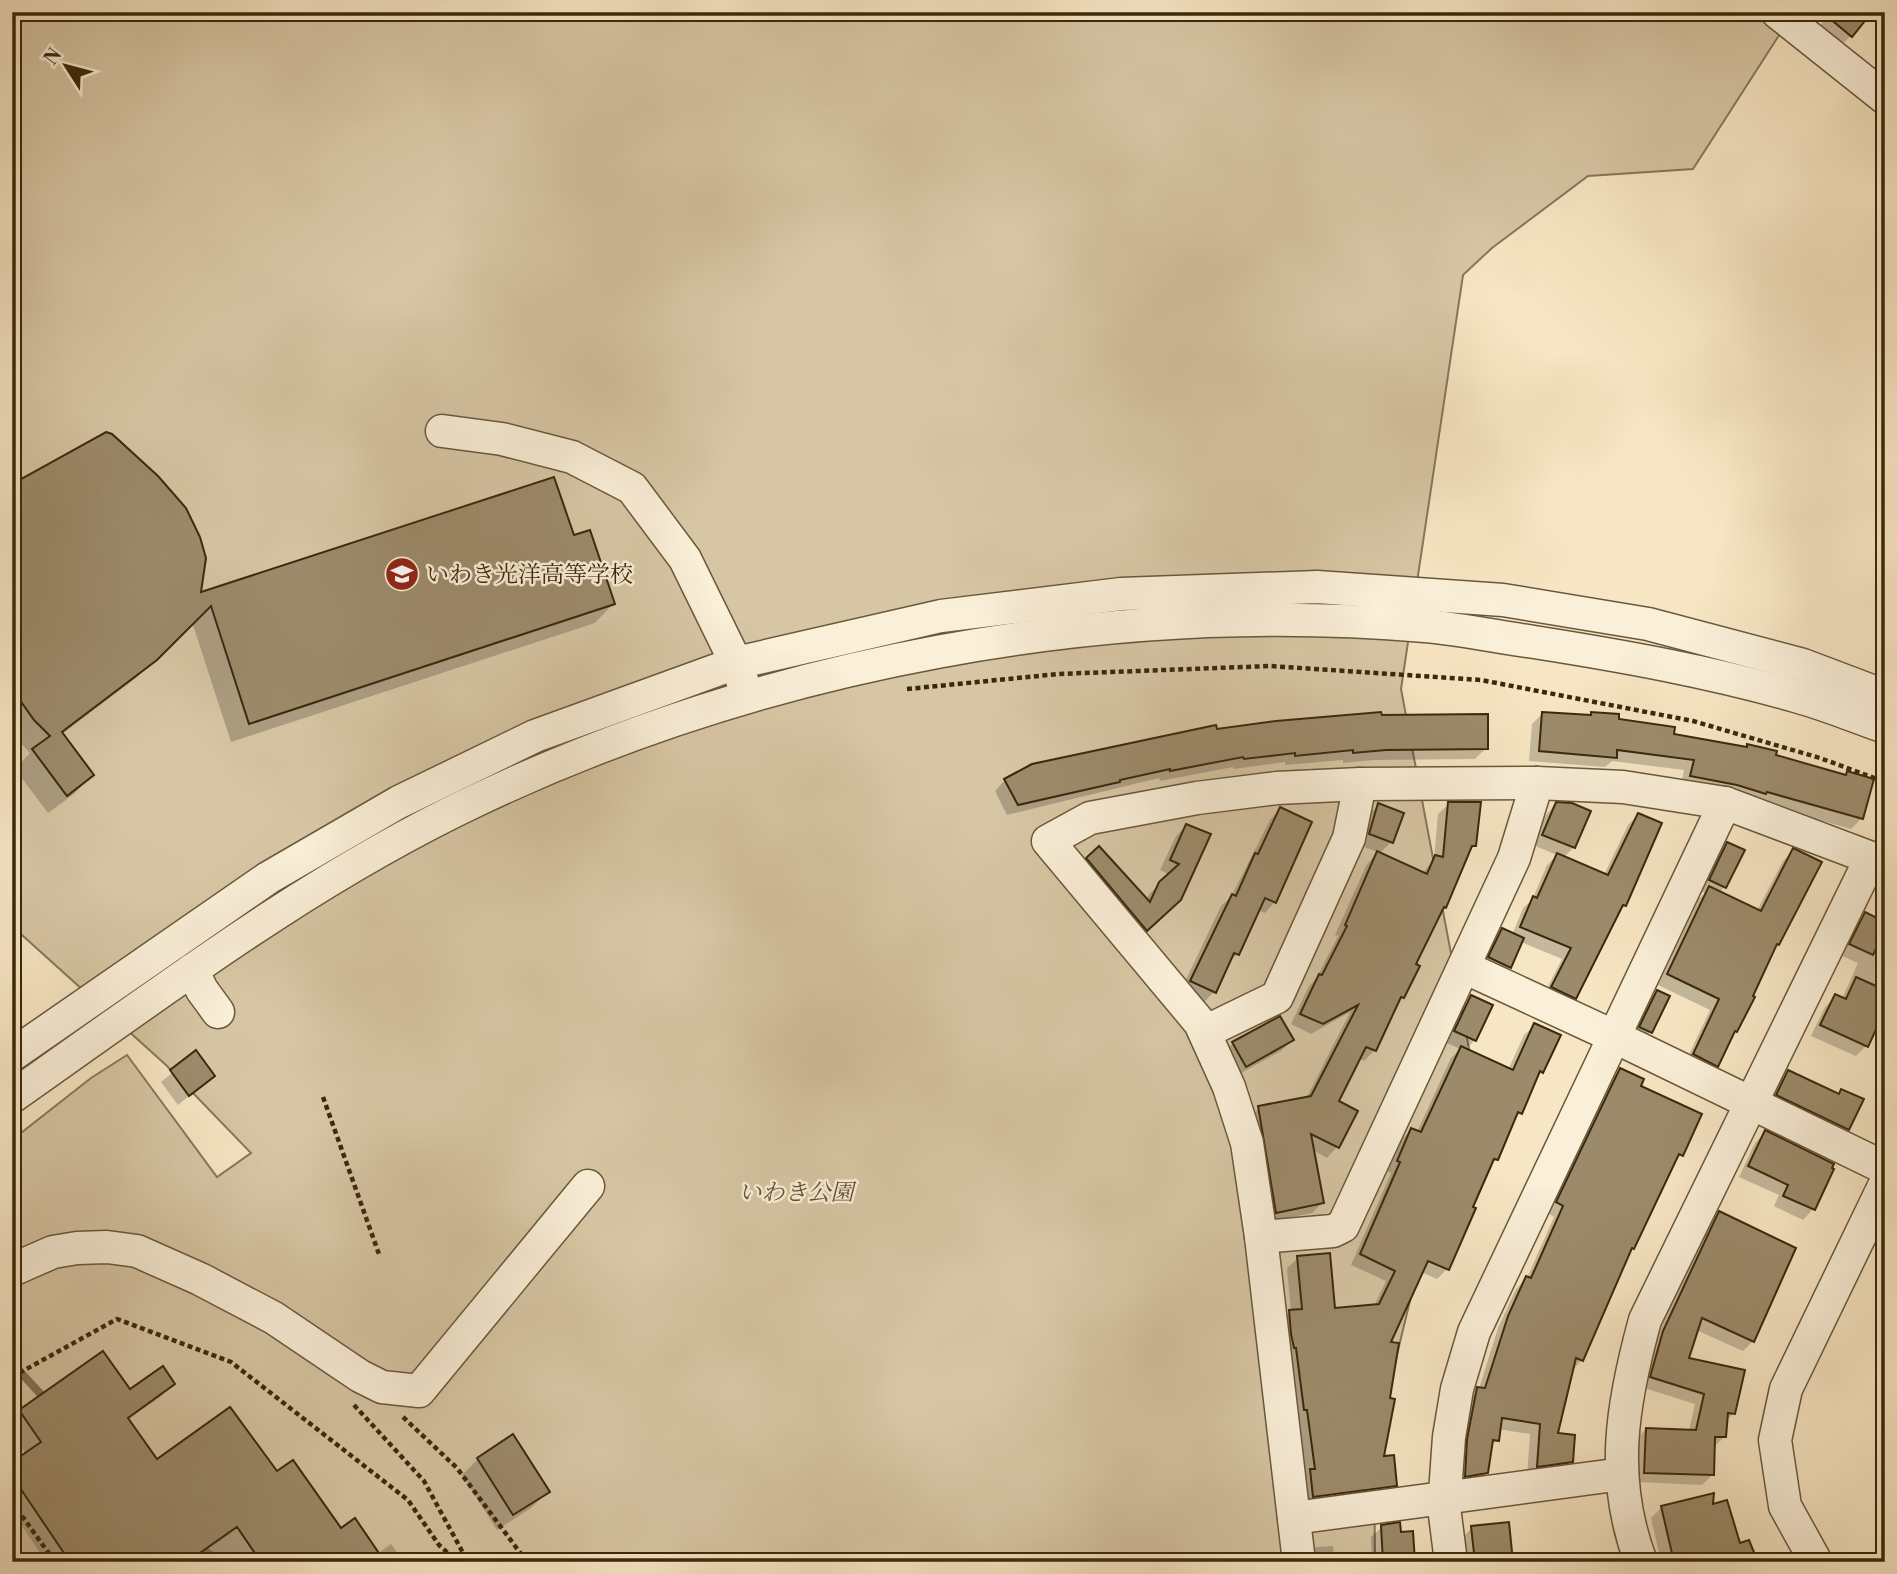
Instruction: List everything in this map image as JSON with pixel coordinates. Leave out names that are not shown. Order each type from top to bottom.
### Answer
[{"type":"street","points":[[1777,12],[1885,98]]},
{"type":"street","points":[[442,431],[502,439],[572,457],[632,488],[685,559],[736,663],[748,698]]},
{"type":"street","points":[[12,1055],[268,878],[399,802],[535,736],[736,663],[941,616],[1121,594],[1317,587],[1503,600],[1648,624],[1804,665],[1885,696]]},
{"type":"street","points":[[12,1097],[231,942],[321,885],[473,802],[562,761],[712,707],[902,658],[1003,641],[1124,626],[1318,621],[1427,626],[1637,658],[1802,698],[1885,727]]},
{"type":"street","points":[[1261,1237],[1333,1231],[1343,1226],[1514,858],[1537,783]]},
{"type":"street","points":[[1299,1562],[1261,1237],[1247,1143],[1229,1087],[1200,1023],[1048,841],[1090,818],[1277,788],[1360,784],[1537,783],[1622,787],[1725,803],[1871,858],[1645,1320],[1629,1378],[1622,1428],[1622,1474],[1631,1536],[1641,1562]]},
{"type":"street","points":[[1205,1032],[1277,997],[1349,838],[1360,784]]},
{"type":"street","points":[[1451,1562],[1444,1499],[1449,1437],[1457,1389],[1474,1332],[1725,803]]},
{"type":"street","points":[[1464,967],[1613,1035],[1885,1168]]},
{"type":"street","points":[[192,970],[202,990],[219,1012]]},
{"type":"street","points":[[1815,1562],[1785,1506],[1775,1440],[1786,1389],[1885,1184]]},
{"type":"street","points":[[12,1270],[53,1252],[77,1248],[107,1247],[137,1251],[200,1279],[274,1318],[360,1376],[382,1387],[419,1391],[588,1186]]},
{"type":"street","points":[[1294,1518],[1622,1474]]},
{"type":"path","points":[[897,690],[1058,674],[1270,666],[1481,680],[1693,721],[1820,758],[1885,782]]},
{"type":"path","points":[[323,1097],[380,1257]]},
{"type":"path","points":[[12,1377],[117,1319],[232,1362],[408,1500],[439,1545],[458,1562]]},
{"type":"path","points":[[350,1400],[424,1481],[468,1562]]},
{"type":"path","points":[[399,1412],[457,1468],[527,1562]]},
{"type":"path","points":[[12,1503],[55,1562]]},
{"type":"green space","name":"いわき公園","points":[[12,12],[1794,12],[1693,169],[1588,176],[1492,248],[1463,275],[1401,689],[1470,1054],[1374,1449],[1375,1562],[12,1562],[12,1140],[91,1078],[127,1055],[217,1177],[251,1153],[166,1065],[12,926]]},
{"type":"building","points":[[1822,12],[1872,12],[1852,37]]},
{"type":"building","points":[[106,432],[112,434],[158,476],[186,508],[200,537],[206,558],[201,592],[554,477],[574,535],[590,530],[615,604],[249,724],[211,606],[157,660],[62,732],[94,775],[67,796],[32,749],[50,736],[34,720],[12,689],[12,484]]},
{"type":"building","points":[[1381,712],[1382,715],[1488,714],[1488,749],[1353,753],[1353,750],[1295,756],[1295,753],[1243,757],[1170,769],[1018,805],[1004,779],[1032,764],[1216,725],[1217,729]]},
{"type":"building","points":[[1542,712],[1619,714],[1619,719],[1675,727],[1674,734],[1747,747],[1747,744],[1777,751],[1776,755],[1846,775],[1847,771],[1874,779],[1863,819],[1767,792],[1766,794],[1690,776],[1694,760],[1617,750],[1617,758],[1539,751]]},
{"type":"building","points":[[1448,802],[1481,802],[1476,846],[1472,846],[1446,908],[1444,907],[1416,964],[1420,966],[1404,998],[1401,997],[1376,1051],[1366,1047],[1339,1101],[1358,1111],[1339,1148],[1311,1134],[1324,1203],[1276,1213],[1258,1106],[1311,1096],[1358,1005],[1323,1024],[1300,1014],[1347,926],[1345,925],[1377,851],[1427,874],[1435,855],[1443,857]]},
{"type":"building","points":[[1556,802],[1572,803],[1591,811],[1575,848],[1542,835]]},
{"type":"building","points":[[1378,803],[1404,813],[1393,843],[1369,834]]},
{"type":"building","points":[[1280,807],[1312,822],[1276,903],[1265,898],[1239,955],[1234,953],[1216,993],[1190,981],[1232,894],[1236,896]]},
{"type":"building","points":[[1638,813],[1662,823],[1626,906],[1623,905],[1576,999],[1551,987],[1571,948],[1520,927],[1533,896],[1537,898],[1557,853],[1608,875]]},
{"type":"building","points":[[1186,824],[1211,834],[1181,900],[1147,931],[1086,858],[1099,846],[1150,902],[1159,882],[1179,864],[1170,860]]},
{"type":"building","points":[[1727,842],[1745,850],[1726,888],[1709,880]]},
{"type":"building","points":[[1793,848],[1822,862],[1779,945],[1777,944],[1753,996],[1755,997],[1718,1067],[1693,1054],[1719,999],[1667,974],[1709,886],[1761,911]]},
{"type":"building","points":[[1865,912],[1885,922],[1885,929],[1873,955],[1849,944]]},
{"type":"building","points":[[1502,928],[1524,938],[1511,968],[1488,957]]},
{"type":"building","points":[[1856,977],[1885,990],[1885,1010],[1868,1047],[1820,1025],[1835,994],[1846,999]]},
{"type":"building","points":[[1657,990],[1670,996],[1652,1033],[1639,1027]]},
{"type":"building","points":[[1471,995],[1493,1005],[1476,1041],[1454,1031]]},
{"type":"building","points":[[1280,1016],[1294,1040],[1246,1067],[1232,1042]]},
{"type":"building","points":[[1534,1023],[1561,1035],[1543,1073],[1540,1071],[1522,1114],[1518,1112],[1498,1160],[1494,1159],[1449,1270],[1428,1261],[1391,1342],[1399,1343],[1390,1398],[1395,1399],[1384,1456],[1394,1455],[1397,1486],[1313,1497],[1310,1469],[1315,1469],[1289,1310],[1302,1309],[1297,1256],[1330,1253],[1335,1308],[1379,1304],[1395,1271],[1360,1254],[1400,1162],[1397,1161],[1411,1128],[1421,1132],[1461,1046],[1513,1070]]},
{"type":"building","points":[[196,1050],[215,1076],[189,1096],[170,1070]]},
{"type":"building","points":[[1620,1068],[1644,1079],[1641,1086],[1702,1114],[1683,1156],[1679,1154],[1634,1249],[1632,1248],[1583,1361],[1576,1358],[1558,1433],[1575,1435],[1573,1462],[1537,1467],[1540,1424],[1502,1418],[1499,1441],[1493,1440],[1488,1473],[1465,1477],[1467,1439],[1477,1387],[1485,1388],[1508,1316],[1526,1276],[1531,1278],[1563,1206],[1556,1202]]},
{"type":"building","points":[[1788,1070],[1839,1094],[1841,1089],[1864,1099],[1849,1130],[1776,1095]]},
{"type":"building","points":[[1765,1130],[1834,1164],[1815,1210],[1783,1196],[1788,1185],[1748,1166]]},
{"type":"building","points":[[1719,1211],[1796,1248],[1754,1342],[1702,1318],[1689,1358],[1745,1370],[1735,1414],[1728,1413],[1726,1437],[1715,1437],[1714,1475],[1644,1473],[1646,1428],[1696,1430],[1704,1394],[1650,1377],[1663,1331]]},
{"type":"building","points":[[103,1351],[130,1389],[163,1366],[175,1384],[128,1418],[157,1459],[230,1407],[277,1471],[293,1460],[341,1528],[355,1518],[385,1562],[261,1562],[237,1527],[187,1562],[70,1562],[12,1476],[12,1462],[41,1442],[19,1410]]},
{"type":"building","points":[[513,1434],[550,1492],[513,1515],[477,1458]]},
{"type":"building","points":[[1714,1493],[1713,1504],[1727,1500],[1740,1543],[1749,1540],[1758,1562],[1674,1562],[1661,1506]]},
{"type":"building","points":[[1400,1522],[1401,1532],[1413,1531],[1415,1562],[1383,1562],[1381,1525]]},
{"type":"building","points":[[1509,1522],[1513,1562],[1475,1562],[1471,1526]]},
{"type":"waterway","points":[[12,1363],[47,1401]]},
{"type":"waterway","points":[[197,1545],[213,1557],[215,1562]]},
{"type":"place","name":"いわき光洋高等学校","points":[[402,574]]}]
